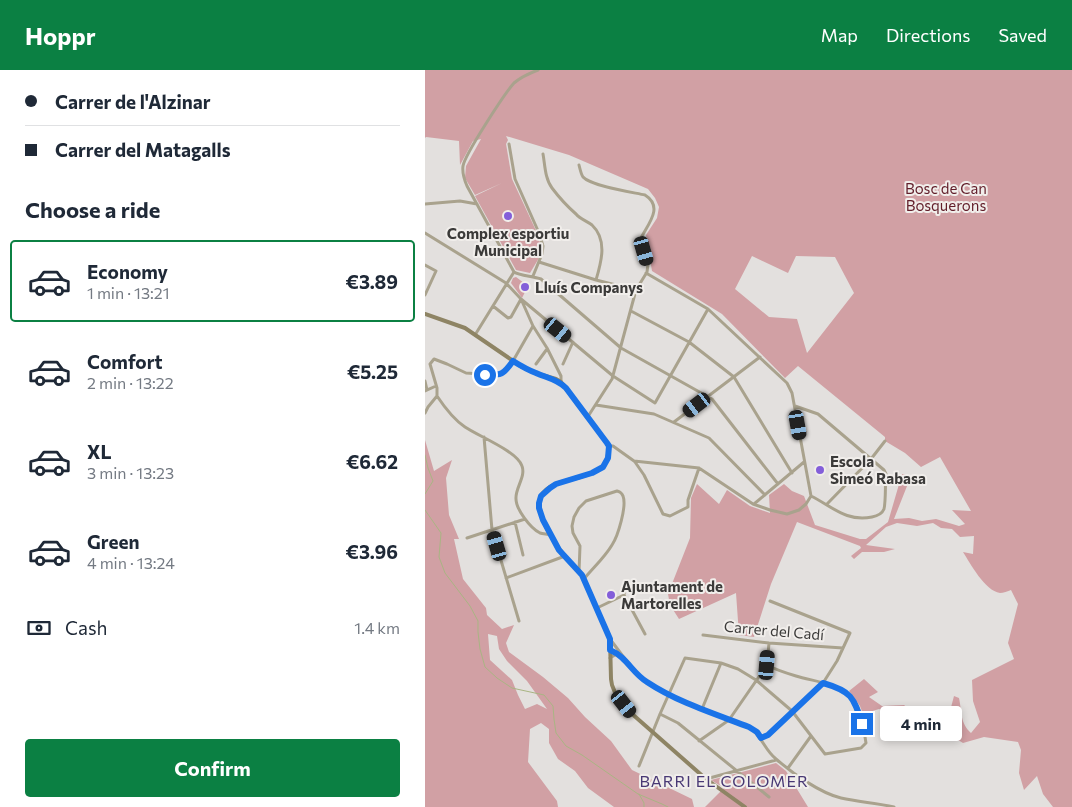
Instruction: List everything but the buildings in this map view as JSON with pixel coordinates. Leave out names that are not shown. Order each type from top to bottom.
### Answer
[{"type":"street","points":[[538,70],[520,79],[511,87],[491,116],[464,162],[464,178],[514,272],[533,276],[541,280],[621,348],[712,399],[778,484]]},
{"type":"street","points":[[509,144],[515,179],[543,246],[542,254],[533,276]]},
{"type":"street","points":[[543,154],[547,178],[551,187],[577,215],[591,224],[598,232],[601,243],[601,260],[596,280]]},
{"type":"street","points":[[579,165],[582,176],[585,179],[600,185],[645,195],[651,200],[654,207],[654,213],[641,238],[648,264],[647,273],[636,290],[613,376],[587,418]]},
{"type":"street","points":[[425,204],[460,201],[477,204]]},
{"type":"street","points":[[425,233],[506,284],[521,299],[613,376],[655,403],[708,309]]},
{"type":"street","points":[[539,262],[636,290]]},
{"type":"street","points":[[425,265],[436,271],[425,295]]},
{"type":"street","points":[[475,335],[514,272]]},
{"type":"street","points":[[634,461],[699,468],[753,504],[787,514],[799,510],[811,496],[795,406],[787,383],[708,309],[647,273]]},
{"type":"street","points":[[493,306],[508,318],[511,317],[521,299]]},
{"type":"street","points":[[521,299],[533,326],[561,376],[561,382]]},
{"type":"street","points":[[631,310],[689,342],[734,377],[792,472]]},
{"type":"street","points":[[425,314],[465,328],[513,361],[535,373],[561,382],[609,446],[613,446],[634,461],[644,474],[663,514],[669,516],[688,507],[699,468]]},
{"type":"street","points":[[533,326],[506,371],[498,375],[466,373],[434,359],[430,364],[437,396],[455,419],[466,428],[517,458],[523,466],[523,475],[519,482],[515,499],[517,505],[525,519],[535,530],[541,534],[551,535]]},
{"type":"street","points":[[563,364],[573,342]]},
{"type":"street","points":[[537,364],[547,348]]},
{"type":"street","points":[[674,422],[760,358]]},
{"type":"street","points":[[425,381],[426,391],[436,386]]},
{"type":"street","points":[[425,413],[437,396]]},
{"type":"street","points":[[596,405],[654,414],[709,438],[765,494]]},
{"type":"street","points":[[795,406],[818,414],[884,470],[886,474],[884,510],[878,516],[853,518],[844,515],[811,496]]},
{"type":"street","points":[[484,437],[492,530],[519,621]]},
{"type":"street","points":[[827,504],[871,459],[885,441]]},
{"type":"street","points":[[609,446],[608,458],[603,467],[592,473],[556,484],[541,496],[539,508],[551,535],[583,579],[610,639],[634,671],[645,681],[668,695],[749,727],[757,732],[768,752],[815,787],[840,798],[895,807]]},
{"type":"street","points":[[753,504],[804,462]]},
{"type":"street","points":[[579,573],[581,546],[573,533],[574,517],[586,501],[617,491],[621,492],[624,507],[617,536],[612,546],[583,579]]},
{"type":"street","points":[[467,538],[525,519]]},
{"type":"street","points":[[515,522],[523,555]]},
{"type":"street","points":[[506,578],[565,556]]},
{"type":"street","points":[[626,584],[624,595],[645,634]]},
{"type":"street","points":[[597,608],[624,595]]},
{"type":"street","points":[[761,738],[768,735],[823,683],[851,633],[770,601]]},
{"type":"street","name":"Carrer del Cadí","points":[[703,635],[769,643],[843,648]]},
{"type":"street","points":[[610,639],[612,685],[631,713],[706,779],[745,807]]},
{"type":"street","points":[[699,741],[729,720],[767,665],[769,643]]},
{"type":"street","points":[[610,649],[618,649]]},
{"type":"street","points":[[610,649],[625,659]]},
{"type":"street","points":[[610,658],[620,655]]},
{"type":"street","points":[[639,766],[659,714],[685,658],[721,663],[738,669],[757,680],[792,711],[825,754],[861,748],[866,743],[855,701],[847,694],[838,687],[778,671],[767,665]]},
{"type":"street","points":[[702,709],[721,663]]},
{"type":"street","points":[[659,714],[678,723],[769,797]]},
{"type":"street","points":[[788,768],[811,736]]},
{"type":"street","points":[[706,779],[777,760]]},
{"type":"green space","name":"Bosc de Can Bosquerons","points":[[425,70],[1072,70],[1072,807],[1053,807],[1043,794],[1037,776],[1024,790],[1019,773],[1021,750],[1018,742],[984,737],[963,743],[955,738],[945,739],[934,731],[949,715],[954,696],[959,698],[963,721],[971,733],[980,722],[973,701],[972,680],[1014,659],[1008,643],[1018,604],[1011,590],[1000,593],[989,587],[963,552],[973,554],[974,536],[960,537],[952,529],[941,528],[933,523],[917,526],[897,523],[886,527],[866,545],[895,549],[884,552],[862,552],[854,559],[851,556],[861,548],[860,546],[797,522],[771,584],[754,637],[739,635],[736,593],[679,619],[670,605],[668,594],[690,538],[691,498],[697,484],[719,504],[727,490],[750,506],[770,513],[769,495],[784,484],[792,491],[804,496],[815,525],[860,539],[866,539],[888,522],[902,474],[911,476],[894,519],[909,518],[922,521],[936,519],[959,526],[965,524],[952,510],[971,511],[940,457],[921,467],[905,453],[885,441],[885,437],[798,366],[785,378],[722,314],[652,271],[646,235],[657,218],[659,207],[648,189],[569,155],[506,136],[512,179],[539,237],[541,250],[539,258],[530,273],[516,270],[475,196],[502,183],[475,195],[465,178],[466,166],[481,139],[473,141],[460,165],[459,141],[425,138]],"holes":[[[752,256],[788,273],[796,256],[835,257],[854,293],[807,353],[797,319],[769,317],[735,289]]]},
{"type":"green space","points":[[516,277],[528,286],[522,298],[511,283],[513,278]]},
{"type":"green space","points":[[425,440],[434,471],[452,460],[446,478],[449,515],[459,539],[454,539],[463,579],[486,608],[487,615],[502,629],[514,625],[506,643],[509,652],[568,698],[611,741],[632,770],[692,799],[694,807],[614,807],[588,788],[575,771],[558,759],[549,743],[549,729],[541,723],[530,729],[528,762],[557,801],[558,807],[425,807]],"holes":[[[488,634],[497,636],[499,649],[507,661],[527,681],[547,709],[537,704],[525,709],[512,680],[490,660]]]},
{"type":"green space","points":[[864,679],[878,692],[869,697],[882,706],[904,705],[921,719],[910,714],[898,712],[888,720],[884,711],[879,709],[863,714],[860,706],[849,691]]},
{"type":"green space","points":[[776,763],[786,771],[808,807],[705,807],[724,788],[711,780]]},
{"type":"waterway","points":[[425,455],[433,481],[425,494]]},
{"type":"waterway","points":[[425,510],[441,533],[439,557],[445,573],[470,606],[478,621],[480,649],[485,667],[512,688],[544,695],[553,706],[556,733],[566,746],[638,794],[668,807]]},
{"type":"waterway","points":[[639,794],[644,807]]},
{"type":"place","name":"Complex esportiu Municipal","points":[[508,216]]},
{"type":"place","name":"Lluís Companys","points":[[525,287]]},
{"type":"place","name":"Escola Simeó Rabasa","points":[[820,470]]},
{"type":"place","name":"Ajuntament de Martorelles","points":[[611,595]]},
{"type":"district","name":"BARRI EL COLOMER","points":[[724,780]]},
{"type":"route","points":[[485,375],[498,375],[506,371],[513,361],[535,373],[556,379],[566,388],[609,446],[608,458],[603,467],[592,473],[556,484],[541,496],[539,508],[543,520],[559,550],[582,575],[610,639],[610,650],[618,653],[625,659],[645,681],[668,695],[749,727],[757,732],[761,738],[768,735],[823,683],[838,687],[855,701],[862,724]]}]
